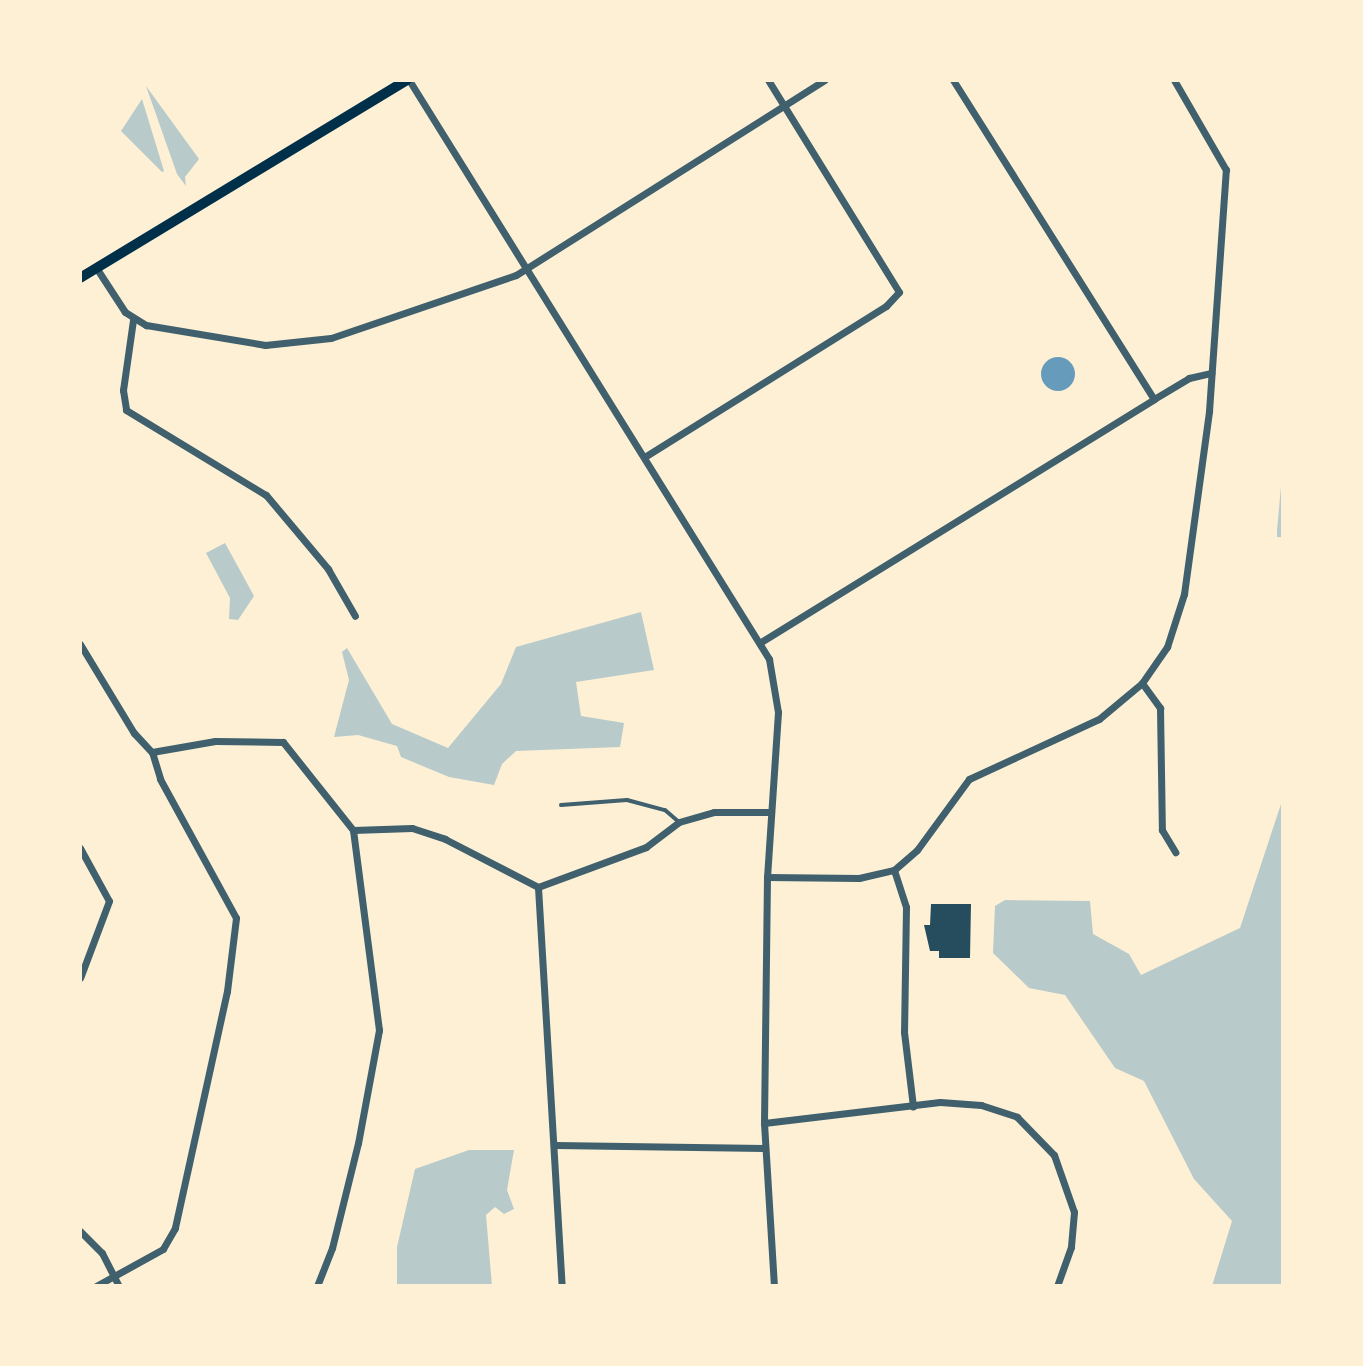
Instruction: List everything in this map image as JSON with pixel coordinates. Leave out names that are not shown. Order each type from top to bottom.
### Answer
[{"type":"main road","points":[[80,278],[408,80]]},
{"type":"street","points":[[408,80],[761,642],[777,702],[767,877],[764,1123],[774,1286]]},
{"type":"street","points":[[646,456],[886,306],[899,292],[768,80]]},
{"type":"street","points":[[97,269],[133,320],[185,334],[299,345],[516,275],[527,265],[825,80]]},
{"type":"street","points":[[953,80],[1154,399]]},
{"type":"street","points":[[767,877],[859,878],[894,870],[917,850],[969,779],[1004,758],[1099,719],[1142,683],[1167,647],[1184,594],[1211,373],[1226,170],[1174,80]]},
{"type":"street","points":[[133,320],[123,390],[126,410],[266,495],[328,569],[355,616]]},
{"type":"street","points":[[761,642],[1189,378],[1211,373]]},
{"type":"street","points":[[80,644],[134,733],[152,752],[160,779],[229,898],[237,934],[175,1228],[163,1249],[96,1286]]},
{"type":"street","points":[[1142,683],[1160,708],[1162,830],[1175,852]]},
{"type":"street","points":[[152,752],[215,741],[283,742],[353,830],[379,1030],[354,1158],[317,1286]]},
{"type":"street","points":[[353,830],[412,828],[445,839],[538,887],[646,847],[679,822],[714,812],[771,812]]},
{"type":"street","points":[[80,848],[109,901],[80,978]]},
{"type":"street","points":[[894,870],[906,907],[904,1032],[913,1106]]},
{"type":"street","points":[[538,887],[562,1286]]},
{"type":"street","points":[[764,1123],[959,1102],[997,1109],[1017,1117],[1048,1145],[1074,1212],[1071,1247],[1057,1286]]},
{"type":"street","points":[[555,1145],[764,1148]]},
{"type":"street","points":[[80,1231],[119,1286]]},
{"type":"lane","points":[[561,805],[627,800],[665,810],[679,822]]},
{"type":"shaded area","points":[[146,86],[199,159],[185,177],[186,186],[177,174]]},
{"type":"shaded area","points":[[142,99],[164,171],[162,172],[121,131]]},
{"type":"shaded area","points":[[1283,464],[1283,537],[1277,537],[1277,531]]},
{"type":"shaded area","points":[[225,543],[254,596],[238,620],[229,619],[230,598],[206,553]]},
{"type":"shaded area","points":[[641,612],[654,670],[576,682],[581,716],[624,723],[620,747],[516,751],[502,764],[494,785],[449,777],[401,757],[397,746],[358,735],[334,737],[349,680],[342,652],[347,648],[392,724],[448,748],[501,684],[516,647]]},
{"type":"shaded area","points":[[1283,798],[1283,1286],[1212,1286],[1232,1221],[1194,1179],[1144,1081],[1115,1068],[1065,995],[1029,988],[993,953],[995,906],[1005,900],[1090,901],[1093,934],[1129,954],[1141,975],[1240,928]]},
{"type":"shaded area","points":[[469,1150],[514,1150],[507,1190],[514,1209],[504,1214],[495,1207],[486,1215],[492,1286],[397,1286],[397,1247],[415,1169]]},
{"type":"water","points":[[1058,357],[1070,362],[1075,374],[1070,386],[1058,391],[1046,386],[1041,374],[1046,362]]},
{"type":"building","points":[[931,904],[971,904],[970,958],[939,958],[939,951],[930,951],[924,925],[930,925]]}]
